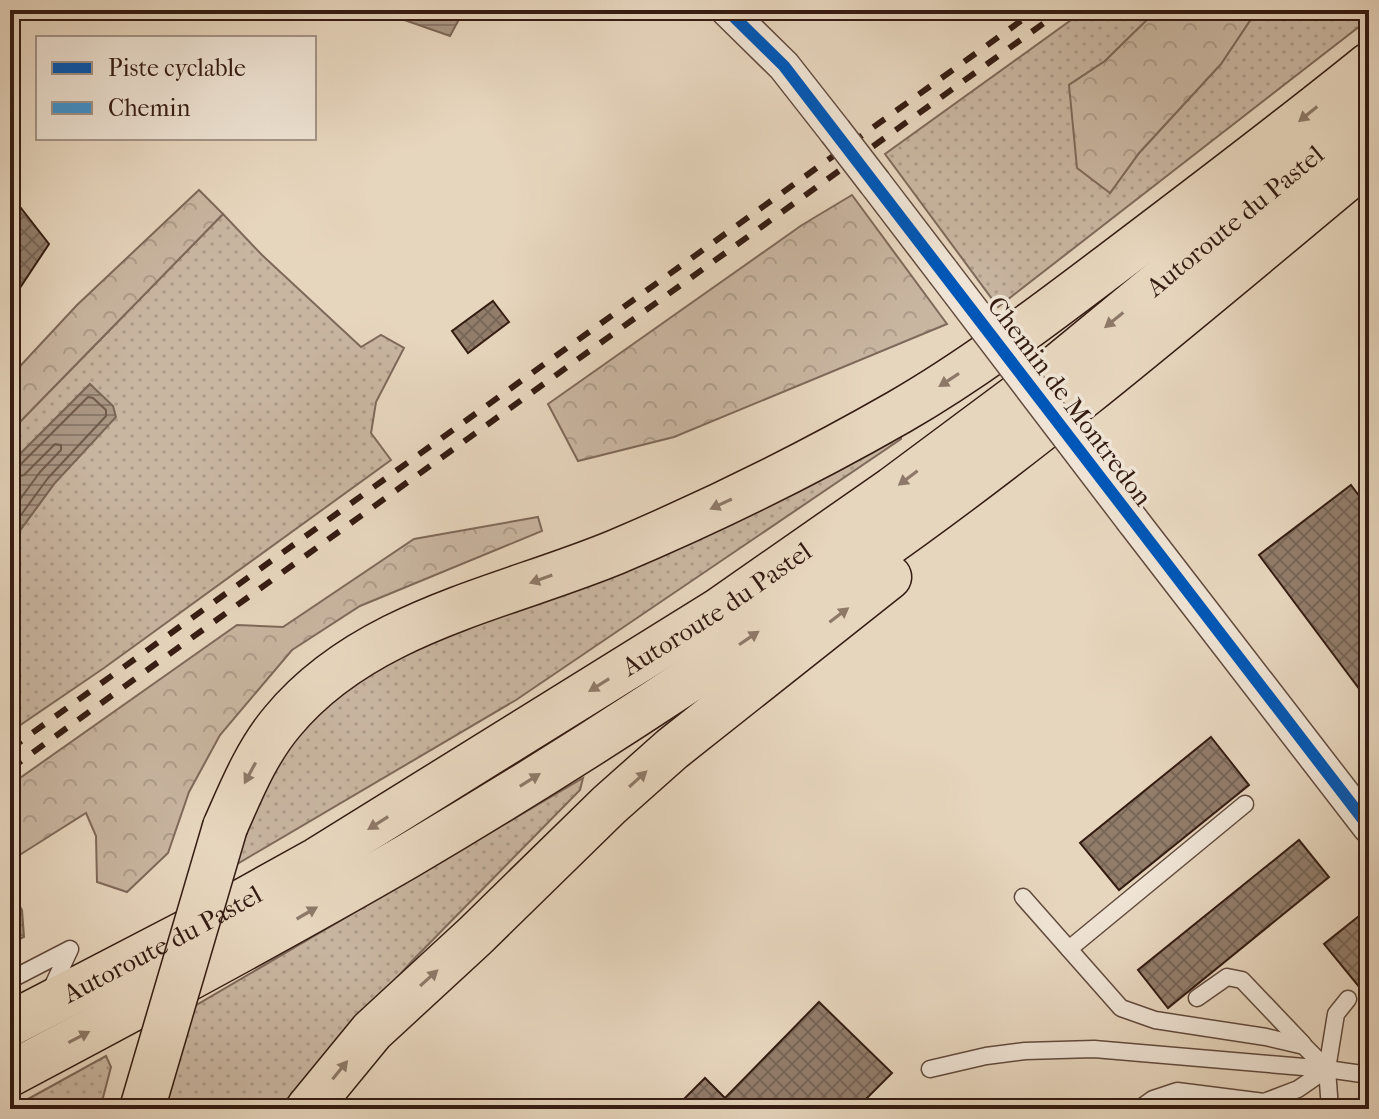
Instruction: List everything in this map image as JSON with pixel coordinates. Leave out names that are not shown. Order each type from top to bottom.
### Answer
[{"type":"highway","points":[[142,1109],[225,827],[249,773],[281,723],[313,690],[347,664],[444,614],[614,553],[785,474],[902,410],[1014,337],[1369,65]]},
{"type":"highway","name":"Autoroute du Pastel","points":[[21,1003],[191,930],[317,860],[718,611],[893,489],[1057,367],[1369,110]]},
{"type":"highway","name":"Autoroute du Pastel","points":[[10,1074],[211,968],[410,854],[713,663],[867,559],[1080,399],[1369,160]]},
{"type":"highway","points":[[308,1109],[372,1031],[672,749],[835,618],[1101,419],[1369,200]]},
{"type":"street","name":"Chemin de Montredon","points":[[727,10],[784,66],[1369,827]]},
{"type":"lane","points":[[1069,949],[1245,804]]},
{"type":"lane","points":[[1023,897],[1121,1008],[1155,1020],[1304,1046]]},
{"type":"lane","points":[[1197,998],[1227,977],[1242,980],[1327,1069]]},
{"type":"lane","points":[[1330,1109],[1327,1069],[1336,1014],[1348,999]]},
{"type":"lane","points":[[930,1069],[1025,1051],[1094,1049],[1369,1075]]},
{"type":"lane","points":[[1139,1109],[1153,1099],[1177,1091],[1264,1102],[1298,1089],[1327,1069]]},
{"type":"green space","points":[[1085,10],[1157,10],[1105,61],[1069,85],[1110,193],[1139,153],[1221,64],[1257,10],[1369,10],[1369,19],[998,307],[885,154]]},
{"type":"green space","points":[[1157,10],[1257,10],[1221,64],[1139,153],[1110,193],[1077,168],[1069,85],[1105,61]]},
{"type":"green space","points":[[199,190],[223,214],[10,432],[10,377],[77,305]]},
{"type":"green space","points":[[852,195],[947,324],[674,437],[578,461],[548,404],[802,225]]},
{"type":"green space","points":[[223,214],[262,255],[361,347],[381,335],[404,348],[376,402],[371,433],[391,460],[104,668],[10,732],[10,583],[16,536],[54,484],[90,384],[10,464],[10,432]]},
{"type":"green space","points":[[901,432],[901,439],[516,700],[227,870],[266,762],[347,677]]},
{"type":"green space","points":[[538,517],[542,531],[360,606],[292,650],[220,735],[189,792],[168,853],[127,892],[97,882],[96,836],[86,813],[10,861],[10,785],[237,625],[283,627],[414,539]]},
{"type":"green space","points":[[583,778],[580,790],[413,960],[279,1109],[160,1109],[188,1010]]},
{"type":"green space","points":[[106,1056],[111,1067],[100,1109],[10,1109]]},
{"type":"water","points":[[376,10],[464,10],[450,36]]},
{"type":"water","points":[[90,384],[113,406],[116,417],[54,484],[16,536],[10,583],[10,464]]},
{"type":"water","points":[[10,889],[22,910],[24,937],[10,944]]},
{"type":"building","points":[[10,194],[49,244],[10,303]]},
{"type":"building","points":[[493,301],[509,322],[468,353],[452,331]]},
{"type":"building","points":[[1351,485],[1369,509],[1369,702],[1259,555]]},
{"type":"building","points":[[1211,737],[1249,785],[1119,890],[1080,843]]},
{"type":"building","points":[[1299,840],[1329,877],[1168,1008],[1138,970]]},
{"type":"building","points":[[1369,908],[1369,999],[1324,944]]},
{"type":"building","points":[[819,1002],[892,1073],[856,1109],[674,1109],[705,1078],[725,1098]]},
{"type":"railway","points":[[10,749],[1036,10]]},
{"type":"railway","points":[[10,769],[1062,10]]},
{"type":"marked path","points":[[928,10],[964,10]]},
{"type":"cycle path","points":[[727,10],[784,66],[1369,827]]}]
